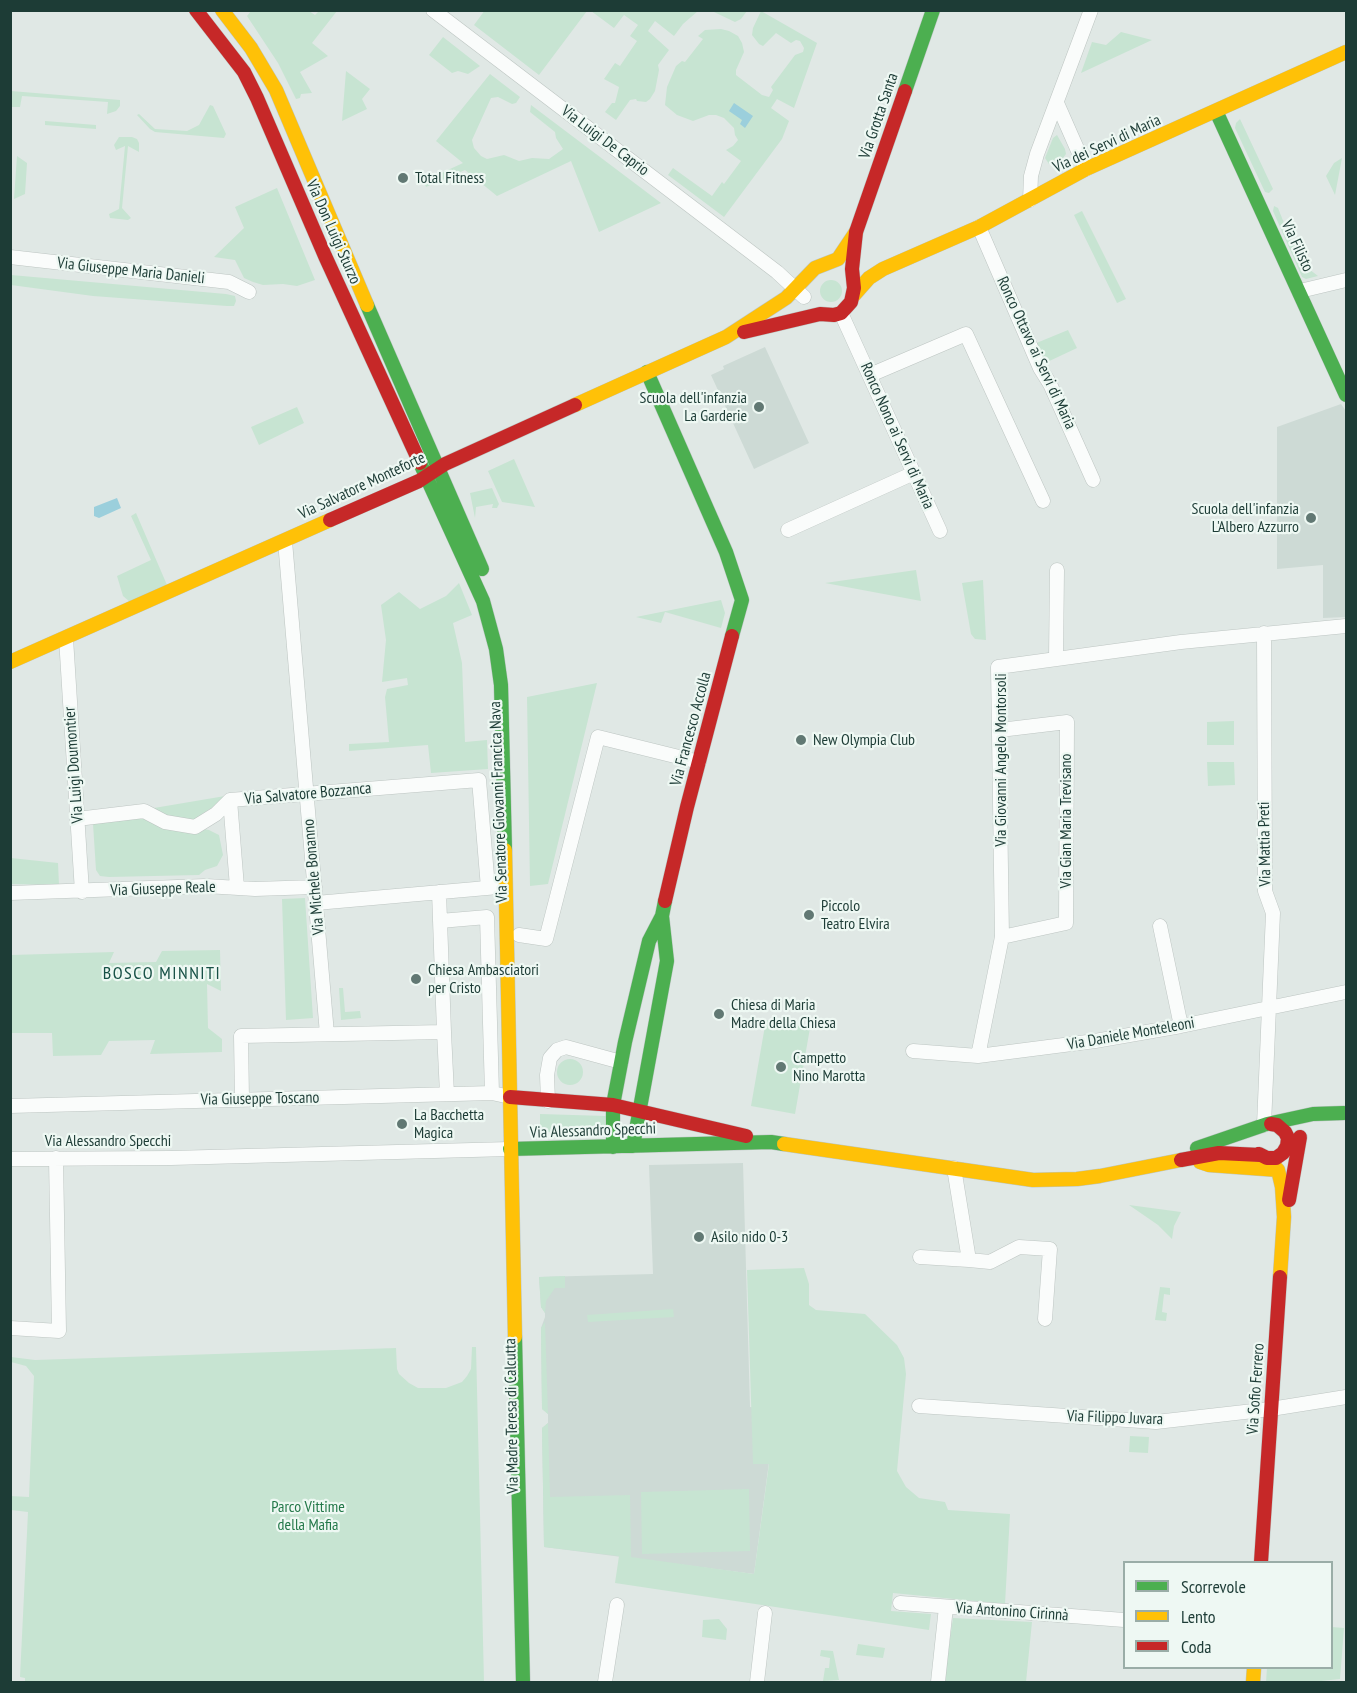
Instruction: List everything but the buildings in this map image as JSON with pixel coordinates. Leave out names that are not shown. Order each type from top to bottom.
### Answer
[{"type":"street","name":"Via Don Luigi Sturzo","points":[[195,10],[244,72],[257,98],[325,256],[426,477]]},
{"type":"street","name":"Via Don Luigi Sturzo","points":[[222,10],[251,48],[276,90],[342,249],[438,469]]},
{"type":"street","name":"Via Luigi De Caprio","points":[[433,10],[777,272],[804,285]]},
{"type":"street","name":"Via Grotta Santa","points":[[855,237],[933,10]]},
{"type":"street","points":[[1030,201],[1031,176],[1091,10]]},
{"type":"street","name":"Via dei Servi di Maria","points":[[883,269],[979,227],[1086,169],[1347,52]]},
{"type":"street","points":[[1056,103],[1086,169]]},
{"type":"street","name":"Via Filisto","points":[[1216,111],[1347,395]]},
{"type":"street","name":"Ronco Ottavo ai Servi di Maria","points":[[979,227],[1040,368],[1050,384],[1093,480]]},
{"type":"street","points":[[855,237],[864,260],[883,269]]},
{"type":"street","points":[[854,296],[838,259],[855,237]]},
{"type":"street","points":[[844,271],[855,237]]},
{"type":"street","name":"Via Giuseppe Maria Danieli","points":[[10,257],[229,282],[249,292]]},
{"type":"street","points":[[726,337],[804,285],[822,265],[844,271],[883,269]]},
{"type":"street","points":[[726,337],[778,322],[820,314],[841,313],[869,278],[883,269]]},
{"type":"street","points":[[777,272],[792,280],[798,279],[804,285],[810,308],[820,314]]},
{"type":"street","points":[[777,272],[780,282],[777,304]]},
{"type":"street","points":[[1300,291],[1347,279]]},
{"type":"street","name":"Ronco Nono ai Servi di Maria","points":[[841,313],[940,531]]},
{"type":"street","points":[[870,375],[966,334],[1043,501]]},
{"type":"street","name":"Via Salvatore Monteforte","points":[[10,662],[426,477],[438,469],[726,337]]},
{"type":"street","name":"Via Francesco Accolla","points":[[633,1146],[667,961],[662,916],[699,762],[742,600],[726,552],[647,372]]},
{"type":"street","name":"Via Senatore Giovanni Francica Nava","points":[[438,469],[494,597],[507,648],[512,683],[519,934],[516,1149]]},
{"type":"street","points":[[788,530],[914,473]]},
{"type":"street","name":"Via Senatore Giovanni Francica Nava","points":[[426,477],[483,601],[496,649],[501,685],[506,887],[516,1098]]},
{"type":"street","name":"Via Michele Bonanno","points":[[285,541],[327,1034]]},
{"type":"street","points":[[1056,659],[1057,570]]},
{"type":"street","name":"Via Giovanni Angelo Montorsoli","points":[[978,1056],[1002,937],[998,667],[1181,642],[1347,626]]},
{"type":"street","name":"Via Mattia Preti","points":[[1264,633],[1265,891],[1273,913],[1266,1125]]},
{"type":"street","name":"Via Luigi Doumontier","points":[[66,638],[82,892]]},
{"type":"street","name":"Via Gian Maria Trevisano","points":[[999,730],[1067,722],[1066,923],[1002,937]]},
{"type":"street","points":[[519,934],[546,939],[598,737],[699,762]]},
{"type":"street","name":"Via Salvatore Bozzanca","points":[[77,819],[144,811],[165,822],[195,827],[216,814],[230,800],[479,780],[488,888]]},
{"type":"street","points":[[230,800],[237,887]]},
{"type":"street","name":"Via Giuseppe Reale","points":[[10,893],[206,886],[315,887]]},
{"type":"street","points":[[316,903],[506,887]]},
{"type":"street","points":[[439,892],[447,1094]]},
{"type":"street","points":[[613,1147],[613,1105],[621,1062],[649,941],[662,916]]},
{"type":"street","points":[[440,921],[487,917],[492,1093]]},
{"type":"street","points":[[1160,926],[1180,1026]]},
{"type":"street","name":"Via Daniele Monteleoni","points":[[913,1051],[978,1056],[1095,1041],[1347,992]]},
{"type":"street","points":[[242,1099],[241,1036],[444,1032]]},
{"type":"street","points":[[548,1101],[547,1075],[550,1058],[557,1050],[566,1047],[621,1062]]},
{"type":"street","name":"Via Giuseppe Toscano","points":[[10,1106],[492,1093],[516,1098]]},
{"type":"street","points":[[516,1098],[613,1105],[771,1142]]},
{"type":"street","points":[[1173,1160],[1204,1144],[1266,1125],[1313,1114],[1346,1112]]},
{"type":"street","points":[[1173,1160],[1219,1153],[1276,1158],[1297,1141],[1346,1112]]},
{"type":"street","points":[[1284,1217],[1282,1187],[1278,1170],[1255,1149],[1253,1140],[1256,1132],[1266,1125],[1283,1129],[1297,1141]]},
{"type":"street","points":[[1284,1217],[1292,1191],[1297,1141]]},
{"type":"street","name":"Via Alessandro Specchi","points":[[10,1159],[183,1158],[771,1142],[1033,1180],[1077,1179],[1173,1160]]},
{"type":"street","name":"Via Madre Teresa di Calcutta","points":[[516,1149],[523,1683]]},
{"type":"street","name":"Via Madre Teresa di Calcutta","points":[[516,1149],[534,1683]]},
{"type":"street","points":[[10,1328],[59,1331],[56,1158]]},
{"type":"street","points":[[1189,1158],[1209,1165],[1278,1170]]},
{"type":"street","points":[[954,1168],[969,1260]]},
{"type":"street","name":"Via Sofio Ferrero","points":[[1261,1561],[1284,1217]]},
{"type":"street","points":[[920,1257],[990,1262],[1019,1246],[1050,1249],[1045,1319]]},
{"type":"street","name":"Via Filippo Juvara","points":[[919,1406],[1156,1422],[1271,1409],[1347,1397]]},
{"type":"street","name":"Via Antonino Cirinnà","points":[[900,1603],[1123,1620]]},
{"type":"street","points":[[605,1683],[617,1605]]},
{"type":"street","points":[[938,1683],[946,1607]]},
{"type":"street","points":[[757,1683],[765,1613]]},
{"type":"shaded area","name":"Scuola dell'infanzia La Garderie","points":[[765,347],[809,443],[754,469],[711,375],[724,369],[723,366]]},
{"type":"shaded area","name":"Scuola dell'infanzia L'Albero Azzurro","points":[[1341,404],[1346,411],[1346,617],[1323,618],[1323,565],[1277,569],[1277,427]]},
{"type":"shaded area","points":[[743,1163],[750,1407],[776,1410],[754,1574],[544,1547],[542,1428],[548,1423],[548,1414],[542,1409],[541,1328],[545,1313],[541,1307],[539,1277],[653,1274],[649,1165]]},
{"type":"green space","points":[[485,10],[587,11],[539,75],[474,25]]},
{"type":"green space","points":[[251,11],[309,11],[315,15],[319,11],[337,11],[312,43],[328,56],[300,72],[312,93],[301,94],[300,98],[296,99],[278,63],[247,16]]},
{"type":"green space","points":[[591,11],[698,11],[683,24],[674,36],[655,21],[648,31],[669,50],[658,65],[655,91],[646,102],[630,100],[616,120],[605,112],[612,103],[615,103],[619,87],[604,79],[615,63],[620,66],[637,41],[630,36],[638,25],[624,15],[614,28]]},
{"type":"green space","points":[[698,11],[747,11],[741,19],[735,22],[714,12]]},
{"type":"green space","points":[[761,11],[817,43],[794,108],[777,99],[771,108],[789,121],[782,139],[724,217],[668,175],[673,168],[712,196],[741,161],[726,150],[738,140],[734,128],[724,118],[716,115],[693,121],[677,115],[665,105],[667,87],[676,66],[682,61],[685,62],[703,39],[698,36],[705,30],[721,29],[738,36],[742,43],[744,52],[736,75],[762,95],[769,97],[773,90],[771,87],[795,55],[803,52],[804,48],[800,41],[796,40],[791,43],[776,33],[763,46],[759,44],[752,35]]},
{"type":"green space","points":[[1121,32],[1152,40],[1081,73],[1092,42],[1106,45]]},
{"type":"green space","points":[[443,37],[480,66],[468,74],[458,71],[452,73],[429,55]]},
{"type":"green space","points":[[346,71],[370,89],[362,99],[367,109],[342,121]]},
{"type":"green space","points":[[490,74],[520,97],[516,103],[512,104],[498,97],[491,98],[472,140],[474,148],[481,156],[487,159],[504,155],[519,161],[532,158],[549,159],[563,149],[555,132],[530,112],[531,105],[661,203],[599,232],[571,161],[497,196],[465,170],[426,187],[424,181],[463,163],[436,141]]},
{"type":"green space","points":[[11,91],[120,100],[120,106],[116,111],[107,114],[108,102],[22,96],[20,107],[11,107]]},
{"type":"green space","points":[[210,105],[213,106],[226,134],[224,138],[155,132],[137,115],[139,114],[155,129],[187,131],[199,125]]},
{"type":"green space","points":[[1240,119],[1273,189],[1269,193],[1265,192],[1235,128]]},
{"type":"green space","points":[[45,121],[96,125],[96,129],[45,125]]},
{"type":"green space","points":[[1057,135],[1066,154],[1063,158],[1049,164],[1045,158],[1053,138]]},
{"type":"green space","points":[[119,137],[132,137],[139,143],[139,152],[128,146],[122,208],[131,218],[128,220],[110,218],[109,214],[119,209],[125,146],[116,150],[114,145]]},
{"type":"green space","points":[[17,156],[27,163],[25,194],[14,199]]},
{"type":"green space","points":[[1342,158],[1335,195],[1326,176],[1334,163]]},
{"type":"green space","points":[[277,188],[315,280],[297,286],[263,285],[253,282],[244,278],[235,260],[214,257],[244,228],[235,207]]},
{"type":"green space","points":[[1274,206],[1278,208],[1292,243],[1297,247],[1305,266],[1318,276],[1306,279],[1302,277],[1273,211]]},
{"type":"green space","points":[[1082,211],[1126,299],[1117,303],[1074,215]]},
{"type":"green space","points":[[11,275],[226,294],[235,296],[236,301],[234,306],[227,306],[93,296],[11,285]]},
{"type":"green space","points":[[831,280],[839,283],[842,291],[839,299],[831,302],[823,299],[820,291],[823,283]]},
{"type":"green space","points":[[1068,330],[1077,348],[1043,364],[1034,344]]},
{"type":"green space","points":[[297,407],[304,423],[259,445],[251,427]]},
{"type":"green space","points":[[514,459],[535,507],[502,502],[488,471]]},
{"type":"green space","points":[[492,488],[499,504],[497,508],[492,508],[493,504],[476,507],[475,518],[470,493]]},
{"type":"green space","points":[[136,513],[167,585],[130,602],[123,596],[117,576],[151,560],[131,516]]},
{"type":"green space","points":[[916,570],[921,601],[825,583]]},
{"type":"green space","points":[[983,580],[986,640],[975,639],[971,634],[962,583]]},
{"type":"green space","points":[[459,583],[472,615],[453,623],[462,663],[465,742],[487,740],[488,769],[431,773],[428,745],[349,751],[349,744],[389,742],[385,697],[387,689],[408,685],[407,678],[382,682],[386,640],[381,605],[399,592],[420,609],[446,596]]},
{"type":"green space","points":[[721,600],[725,613],[721,628],[665,612],[661,623],[636,617]]},
{"type":"green space","points":[[597,683],[548,884],[530,886],[527,697]]},
{"type":"green space","points":[[1234,721],[1234,745],[1207,745],[1207,722]]},
{"type":"green space","points":[[1207,762],[1234,762],[1235,785],[1208,786]]},
{"type":"green space","points":[[225,796],[193,823],[156,813],[154,808]]},
{"type":"green space","points":[[135,817],[209,830],[219,835],[223,855],[217,866],[199,875],[100,876],[96,870],[93,824]]},
{"type":"green space","points":[[11,858],[58,863],[59,885],[11,884]]},
{"type":"green space","points":[[305,898],[313,1018],[286,1020],[282,899]]},
{"type":"green space","points":[[220,950],[221,991],[207,984],[208,1028],[222,1039],[222,1052],[150,1054],[155,1040],[109,1041],[101,1055],[53,1056],[52,1033],[11,1033],[11,955],[114,952],[109,963],[156,962],[162,951]]},
{"type":"green space","points":[[339,988],[343,988],[345,1012],[360,1011],[361,1018],[341,1020]]},
{"type":"green space","name":"Campetto Nino Marotta","points":[[766,1020],[810,1028],[795,1114],[751,1106]]},
{"type":"green space","points":[[570,1059],[579,1063],[583,1072],[579,1081],[570,1085],[561,1081],[557,1072],[561,1063]]},
{"type":"green space","points":[[540,1114],[606,1116],[605,1132],[540,1132]]},
{"type":"green space","points":[[1129,1205],[1181,1212],[1174,1226],[1172,1239],[1158,1225]]},
{"type":"green space","points":[[804,1268],[809,1284],[809,1305],[816,1310],[865,1314],[897,1345],[904,1358],[906,1374],[897,1471],[906,1487],[919,1498],[945,1502],[948,1510],[1010,1514],[1005,1604],[893,1593],[891,1611],[931,1614],[929,1630],[615,1583],[619,1556],[544,1547],[542,1428],[548,1423],[550,1497],[630,1495],[631,1557],[754,1574],[769,1464],[753,1464],[747,1270]]},
{"type":"green space","points":[[565,1276],[565,1288],[555,1288],[546,1301],[545,1313],[541,1307],[539,1277]]},
{"type":"green space","points":[[1160,1287],[1170,1288],[1170,1295],[1164,1294],[1162,1312],[1167,1313],[1166,1321],[1155,1320]]},
{"type":"green space","points":[[673,1309],[674,1317],[588,1322],[587,1315]]},
{"type":"green space","points":[[545,1322],[548,1414],[542,1409],[541,1328]]},
{"type":"green space","name":"Parco Vittime della Mafia","points":[[472,1347],[476,1347],[484,1682],[25,1682],[25,1678],[20,1677],[28,1512],[11,1510],[10,1496],[29,1497],[34,1376],[26,1366],[11,1362],[11,1357],[35,1360],[396,1348],[397,1369],[409,1383],[418,1388],[446,1388],[462,1382],[467,1376],[471,1369]]},
{"type":"green space","points":[[1130,1436],[1149,1437],[1148,1453],[1129,1452]]},
{"type":"green space","points":[[749,1489],[750,1551],[642,1554],[641,1492]]},
{"type":"green space","points":[[953,1618],[1032,1622],[1026,1682],[944,1682]]},
{"type":"green space","points":[[719,1619],[727,1629],[726,1640],[702,1637],[703,1620]]},
{"type":"green space","points":[[1333,1627],[1344,1628],[1340,1679],[1312,1682],[1266,1682],[1267,1669],[1333,1669]]},
{"type":"green space","points":[[858,1644],[885,1648],[883,1658],[856,1655]]},
{"type":"green space","points":[[821,1650],[833,1651],[839,1680],[823,1681],[825,1668],[829,1668],[830,1658],[820,1656]]},
{"type":"water","points":[[734,103],[753,116],[745,128],[740,124],[742,120],[729,111]]},
{"type":"water","points":[[117,498],[121,508],[99,518],[94,516],[94,507]]},
{"type":"traffic: fast","points":[[905,91],[933,10]]},
{"type":"traffic: fast","points":[[1216,111],[1346,395]]},
{"type":"traffic: fast","points":[[367,305],[482,569]]},
{"type":"traffic: fast","points":[[647,372],[726,552],[742,600],[732,636]]},
{"type":"traffic: fast","points":[[420,463],[483,601],[496,649],[501,685],[505,850]]},
{"type":"traffic: fast","points":[[633,1146],[667,961],[662,916],[665,901]]},
{"type":"traffic: fast","points":[[613,1147],[613,1105],[625,1042],[649,941],[662,916]]},
{"type":"traffic: fast","points":[[1197,1148],[1267,1124],[1313,1114],[1344,1113]]},
{"type":"traffic: fast","points":[[510,1149],[771,1142],[784,1144]]},
{"type":"traffic: fast","points":[[515,1337],[523,1682]]},
{"type":"traffic: slow","points":[[222,10],[251,48],[276,90],[367,305]]},
{"type":"traffic: slow","points":[[854,295],[869,278],[883,269],[979,227],[1086,169],[1346,52]]},
{"type":"traffic: slow","points":[[575,405],[726,337],[786,298],[815,268],[838,259],[856,232]]},
{"type":"traffic: slow","points":[[10,662],[330,520]]},
{"type":"traffic: slow","points":[[505,850],[515,1337]]},
{"type":"traffic: slow","points":[[784,1144],[1033,1180],[1100,1176],[1181,1160]]},
{"type":"traffic: slow","points":[[1267,1158],[1278,1170],[1282,1187],[1284,1217],[1280,1277]]},
{"type":"traffic: slow","points":[[1200,1162],[1209,1165],[1278,1170]]},
{"type":"traffic: slow","points":[[1253,1682],[1254,1669]]},
{"type":"traffic: jam","points":[[196,10],[244,72],[257,98],[325,256],[420,463]]},
{"type":"traffic: jam","points":[[744,332],[820,314],[834,315],[841,313],[851,302],[854,288],[852,269],[856,232],[905,91]]},
{"type":"traffic: jam","points":[[330,520],[419,481],[445,464],[575,405]]},
{"type":"traffic: jam","points":[[665,901],[732,636]]},
{"type":"traffic: jam","points":[[510,1097],[613,1105],[746,1136]]},
{"type":"traffic: jam","points":[[1259,1154],[1267,1158],[1276,1158],[1287,1146],[1288,1138],[1285,1132],[1277,1125],[1271,1124]]},
{"type":"traffic: jam","points":[[1289,1200],[1300,1137]]},
{"type":"traffic: jam","points":[[1181,1160],[1219,1153],[1260,1155]]},
{"type":"traffic: jam","points":[[1261,1561],[1280,1277]]},
{"type":"place","name":"Total Fitness","points":[[403,178]]},
{"type":"place","name":"Scuola dell'infanzia La Garderie","points":[[759,407]]},
{"type":"place","name":"Scuola dell'infanzia L'Albero Azzurro","points":[[1311,518]]},
{"type":"place","name":"New Olympia Club","points":[[801,740]]},
{"type":"place","name":"Piccolo Teatro Elvira","points":[[809,915]]},
{"type":"place","name":"Chiesa Ambasciatori per Cristo","points":[[416,979]]},
{"type":"place","name":"Chiesa di Maria Madre della Chiesa","points":[[719,1014]]},
{"type":"place","name":"Campetto Nino Marotta","points":[[781,1067]]},
{"type":"place","name":"La Bacchetta Magica","points":[[402,1124]]},
{"type":"place","name":"Asilo nido 0-3","points":[[699,1237]]},
{"type":"district","name":"BOSCO MINNITI","points":[[162,974]]}]
